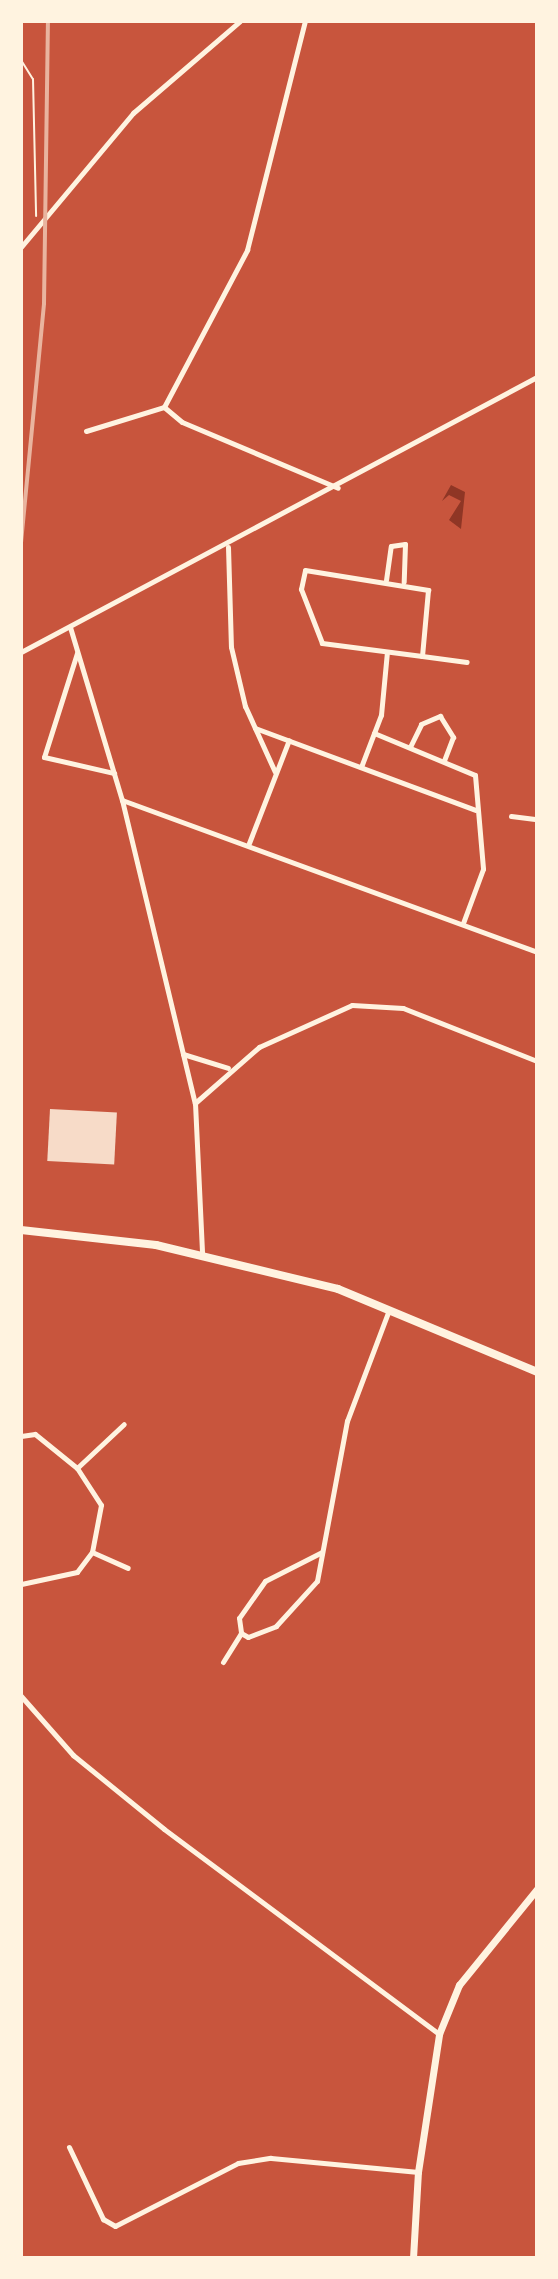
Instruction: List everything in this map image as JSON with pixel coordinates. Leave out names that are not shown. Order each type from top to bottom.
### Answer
[{"type":"main road","points":[[21,1230],[202,1254],[390,1307],[537,1372]]},
{"type":"street","points":[[21,247],[133,113],[240,21]]},
{"type":"street","points":[[86,430],[164,407],[247,250],[305,21]]},
{"type":"street","points":[[21,653],[228,547],[537,377]]},
{"type":"street","points":[[164,407],[182,422],[338,488]]},
{"type":"street","points":[[386,580],[391,546],[405,544],[404,582]]},
{"type":"street","points":[[228,547],[231,647],[254,728],[275,772]]},
{"type":"street","points":[[422,656],[429,595],[404,582],[305,570],[300,584],[322,643],[467,662]]},
{"type":"street","points":[[70,627],[122,800],[195,1103],[202,1254]]},
{"type":"street","points":[[361,767],[374,733],[387,652]]},
{"type":"street","points":[[77,653],[44,757],[114,773]]},
{"type":"street","points":[[411,747],[421,724],[440,716],[453,737],[444,761]]},
{"type":"street","points":[[254,728],[475,810]]},
{"type":"street","points":[[374,733],[475,775],[475,810],[483,869],[463,923]]},
{"type":"street","points":[[249,843],[289,740]]},
{"type":"street","points":[[122,800],[249,843],[537,951]]},
{"type":"street","points":[[511,816],[537,819]]},
{"type":"street","points":[[195,1103],[228,1068],[288,1032],[352,1005],[403,1008],[537,1061]]},
{"type":"street","points":[[183,1054],[205,1066],[228,1068]]},
{"type":"street","points":[[241,1633],[262,1634],[295,1612],[317,1581],[347,1421],[390,1307]]},
{"type":"street","points":[[77,1468],[124,1424]]},
{"type":"street","points":[[21,1436],[35,1434],[77,1468],[101,1505],[92,1552],[77,1572],[21,1584]]},
{"type":"street","points":[[92,1552],[128,1568]]},
{"type":"street","points":[[223,1662],[241,1633],[239,1618],[265,1581],[322,1552]]},
{"type":"street","points":[[21,1696],[73,1755],[155,1822],[439,2034]]},
{"type":"street","points":[[413,2258],[418,2172],[439,2034],[459,1985],[537,1889]]},
{"type":"street","points":[[69,2147],[103,2219],[115,2226],[238,2162],[271,2158],[418,2172]]},
{"type":"path","points":[[21,60],[33,79],[38,224]]},
{"type":"shaded area","points":[[451,485],[465,492],[461,529],[449,520],[461,501],[449,495],[442,501]]},
{"type":"building","points":[[50,1109],[117,1113],[114,1164],[47,1161]]},
{"type":"railway","points":[[21,543],[44,304],[48,21]]}]
